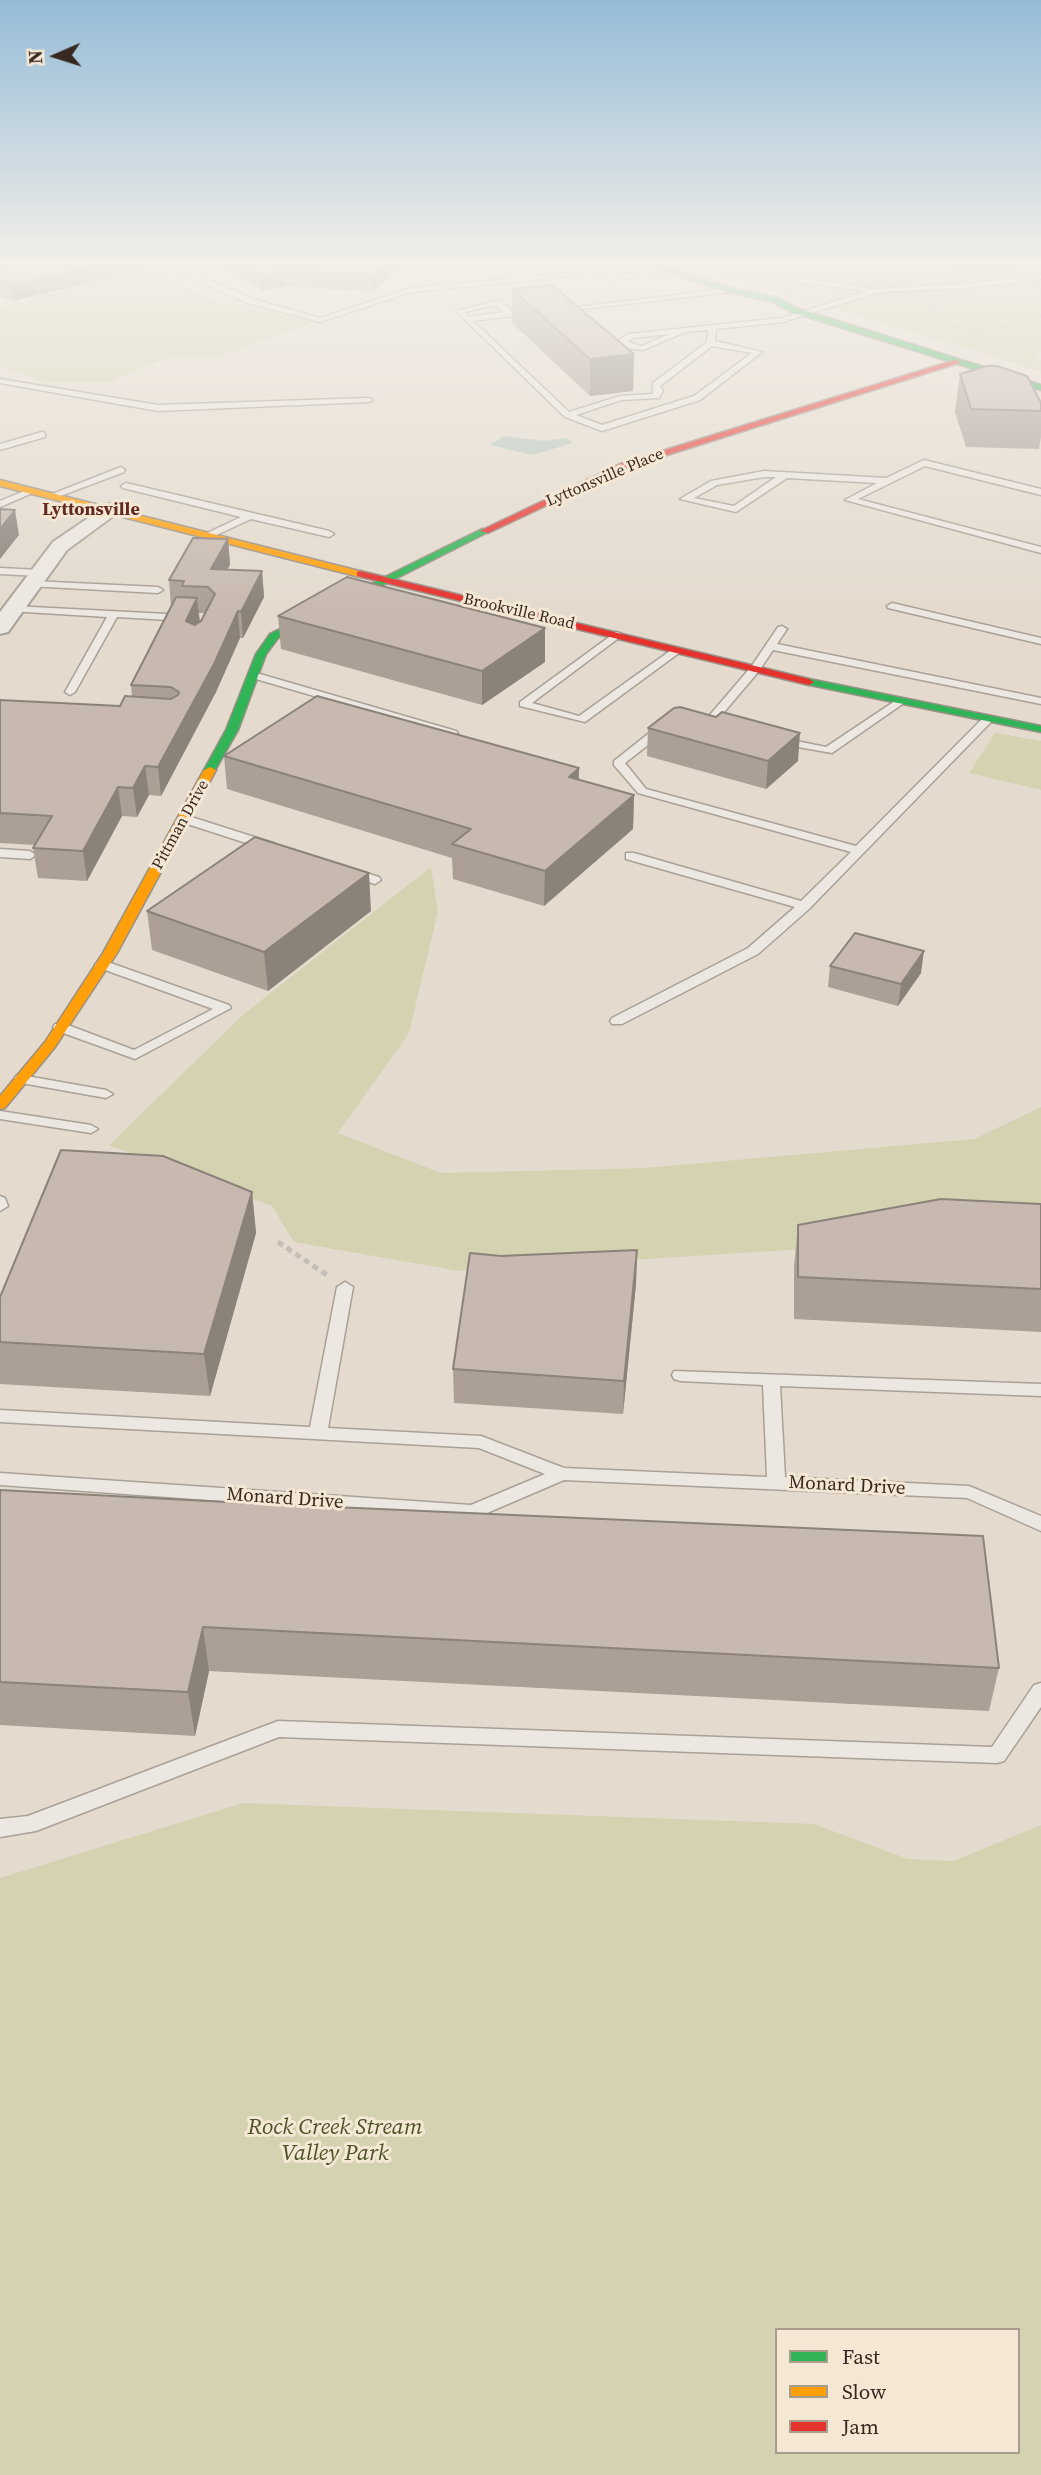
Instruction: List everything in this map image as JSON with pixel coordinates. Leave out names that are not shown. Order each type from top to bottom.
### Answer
[{"type":"street","name":"Lyttonsville Place","points":[[382,580],[604,476],[655,455],[895,380]]},
{"type":"street","points":[[1018,380],[1041,388]]},
{"type":"street","name":"Brookville Road","points":[[0,483],[382,580],[755,669],[899,703],[1041,729]]},
{"type":"street","points":[[0,627],[60,546],[110,510]]},
{"type":"street","points":[[315,563],[401,562],[435,555]]},
{"type":"street","name":"Pittman Drive","points":[[0,1105],[60,1027],[102,964],[232,730],[261,654],[274,636],[382,580]]},
{"type":"lane","points":[[532,380],[568,415],[602,428],[670,409],[697,398],[720,380]]},
{"type":"lane","points":[[568,415],[620,398],[656,396],[659,391],[656,385],[662,380]]},
{"type":"lane","points":[[0,381],[158,408],[369,400]]},
{"type":"lane","points":[[0,447],[42,435]]},
{"type":"lane","points":[[1041,492],[924,463],[850,500],[1041,550]]},
{"type":"lane","points":[[52,496],[121,470]]},
{"type":"lane","points":[[785,475],[736,509],[685,499],[714,483],[764,474],[785,475],[888,482]]},
{"type":"lane","points":[[126,486],[328,534]]},
{"type":"lane","points":[[0,504],[32,491]]},
{"type":"lane","points":[[210,535],[250,516]]},
{"type":"lane","points":[[0,571],[36,578],[159,590]]},
{"type":"lane","points":[[891,606],[1041,641]]},
{"type":"lane","points":[[13,609],[196,618]]},
{"type":"lane","points":[[71,692],[114,614]]},
{"type":"lane","points":[[695,727],[755,669],[782,629]]},
{"type":"lane","points":[[616,635],[524,704],[581,720],[678,650]]},
{"type":"lane","points":[[771,646],[1041,701]]},
{"type":"lane","points":[[253,675],[462,736]]},
{"type":"lane","points":[[774,739],[828,751],[899,703]]},
{"type":"lane","points":[[617,1021],[753,951],[804,906],[987,720]]},
{"type":"lane","points":[[721,728],[695,727],[657,732],[618,762],[642,791],[859,850]]},
{"type":"lane","points":[[185,818],[286,852]]},
{"type":"lane","points":[[0,853],[30,855]]},
{"type":"lane","points":[[630,856],[804,906]]},
{"type":"lane","points":[[337,868],[375,880]]},
{"type":"lane","points":[[60,1027],[135,1055],[224,1008],[102,964]]},
{"type":"lane","points":[[21,1079],[106,1094]]},
{"type":"lane","points":[[0,1115],[91,1129]]},
{"type":"lane","points":[[318,1432],[345,1287]]},
{"type":"lane","points":[[680,1375],[1041,1390]]},
{"type":"lane","points":[[771,1380],[776,1482]]},
{"type":"lane","name":"Monard Drive","points":[[0,1416],[481,1442],[562,1474],[969,1492],[1041,1524]]},
{"type":"lane","name":"Monard Drive","points":[[0,1479],[473,1512],[562,1474]]},
{"type":"lane","points":[[0,1828],[29,1825],[278,1729],[997,1755],[1041,1691]]},
{"type":"path","points":[[278,1242],[345,1287]]},
{"type":"green space","points":[[41,380],[112,380],[108,382]]},
{"type":"green space","points":[[995,733],[1041,741],[1041,790],[969,773]]},
{"type":"green space","points":[[431,867],[438,911],[409,1033],[338,1133],[441,1173],[645,1168],[974,1139],[1041,1107],[1041,1240],[929,1238],[459,1271],[294,1242],[272,1206],[109,1145],[245,1013]]},
{"type":"green space","name":"Rock Creek Stream Valley Park","points":[[243,1803],[814,1824],[908,1859],[953,1861],[1041,1825],[1041,2475],[0,2475],[0,1878]]},
{"type":"shaded area","points":[[504,436],[544,441],[567,438],[573,443],[532,455],[490,445]]},
{"type":"building","points":[[962,380],[1029,380],[1041,403],[1041,411],[971,409]]},
{"type":"building","points":[[0,509],[15,510],[0,529]]},
{"type":"building","points":[[193,538],[228,539],[211,569],[262,571],[241,612],[238,611],[214,664],[158,767],[145,766],[133,788],[118,787],[83,851],[33,848],[52,816],[0,813],[0,700],[120,706],[125,696],[171,699],[178,695],[179,692],[171,687],[131,685],[176,597],[197,598],[186,621],[195,625],[201,621],[215,594],[208,587],[182,586],[184,581],[169,580]]},
{"type":"building","points":[[347,577],[545,628],[482,671],[278,616]]},
{"type":"building","points":[[317,696],[579,768],[569,777],[634,795],[545,871],[452,844],[471,829],[224,756]]},
{"type":"building","points":[[680,707],[716,717],[722,712],[800,733],[768,761],[648,728],[674,708]]},
{"type":"building","points":[[255,837],[369,873],[264,952],[147,911]]},
{"type":"building","points":[[855,933],[924,951],[901,984],[830,966]]},
{"type":"building","points":[[61,1150],[163,1156],[252,1192],[204,1354],[0,1342],[0,1297]]},
{"type":"building","points":[[941,1199],[1041,1204],[1041,1289],[798,1277],[798,1225]]},
{"type":"building","points":[[637,1250],[624,1381],[453,1369],[470,1253],[501,1256]]},
{"type":"building","points":[[0,1490],[983,1536],[999,1668],[203,1627],[188,1692],[0,1682]]},
{"type":"traffic: fast","points":[[1017,380],[1041,388]]},
{"type":"traffic: fast","points":[[210,770],[232,730],[261,654],[274,636],[485,531]]},
{"type":"traffic: fast","points":[[809,682],[1041,729]]},
{"type":"traffic: slow","points":[[0,483],[360,574]]},
{"type":"traffic: slow","points":[[0,1105],[50,1044],[110,953],[210,770]]},
{"type":"traffic: jam","points":[[485,531],[623,466],[898,380]]},
{"type":"traffic: jam","points":[[360,574],[809,682]]},
{"type":"district","name":"Lyttonsville","points":[[91,510]]}]
